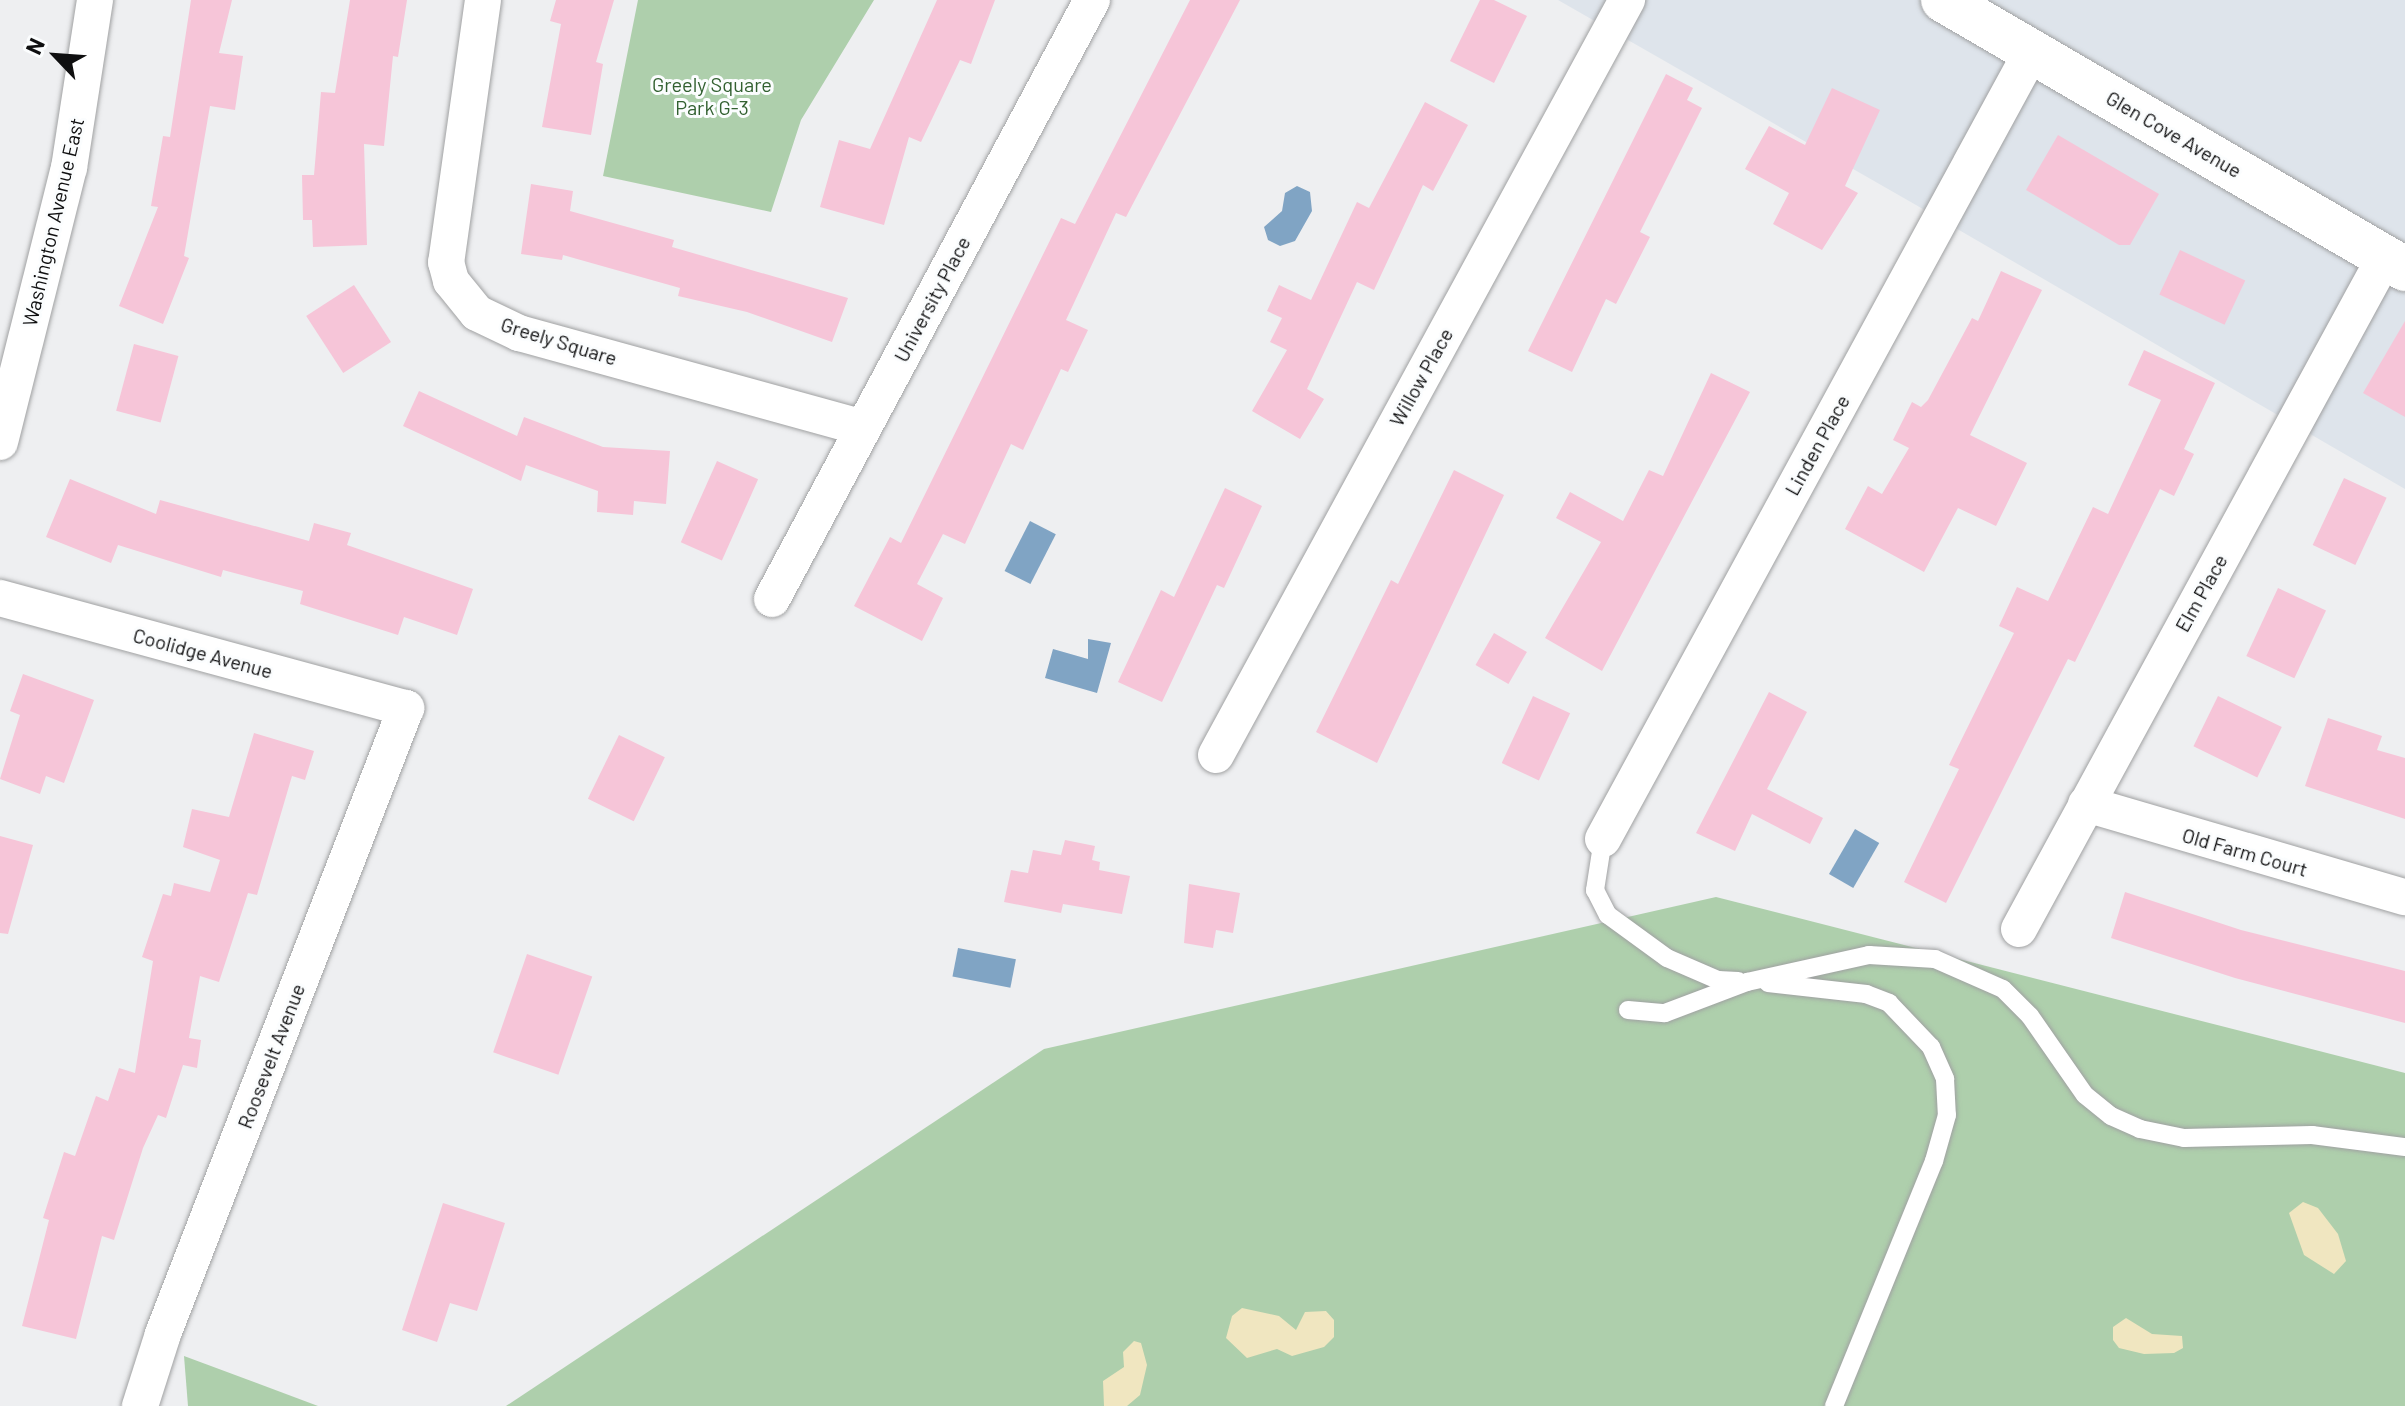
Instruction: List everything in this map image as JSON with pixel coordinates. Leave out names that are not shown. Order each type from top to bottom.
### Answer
[{"type":"main road","name":"Glen Cove Avenue","points":[[1943,0],[2395,263]]},
{"type":"street","name":"Washington Avenue East","points":[[0,442],[69,168],[95,0]]},
{"type":"street","name":"Greely Square","points":[[483,0],[446,262],[451,281],[477,313],[519,333],[863,428]]},
{"type":"street","name":"University Place","points":[[772,599],[1092,0]]},
{"type":"street","name":"Willow Place","points":[[1216,755],[1627,0]]},
{"type":"street","name":"Linden Place","points":[[1603,839],[2032,51]]},
{"type":"street","name":"Elm Place","points":[[2019,929],[2086,804],[2395,263]]},
{"type":"street","name":"Coolidge Avenue","points":[[0,598],[406,708]]},
{"type":"street","name":"Roosevelt Avenue","points":[[140,1406],[163,1334],[406,708]]},
{"type":"street","name":"Old Farm Court","points":[[2086,804],[2405,897]]},
{"type":"lane","points":[[1603,839],[1595,890],[1608,915],[1667,958],[1718,980],[1866,994],[1889,1003],[1931,1047],[1945,1079],[1947,1115],[1934,1161],[1834,1406]]},
{"type":"lane","points":[[1628,1010],[1665,1013],[1747,982],[1869,955],[1935,959],[2003,989],[2030,1016],[2085,1095],[2111,1116],[2140,1129],[2184,1138],[2312,1135],[2405,1147]]},
{"type":"shaded area","points":[[1558,0],[2405,0],[2405,489],[1916,205]]},
{"type":"green space","name":"Greely Square Park G-3","points":[[638,0],[874,0],[801,120],[771,212],[603,176]]},
{"type":"green space","points":[[1716,897],[2405,1073],[2405,1406],[506,1406],[1044,1049]]},
{"type":"green space","points":[[184,1356],[318,1406],[188,1406]]},
{"type":"sand","points":[[2303,1202],[2318,1208],[2338,1234],[2346,1261],[2334,1274],[2304,1255],[2289,1213]]},
{"type":"sand","points":[[1242,1308],[1279,1316],[1296,1330],[1305,1312],[1326,1311],[1334,1320],[1334,1337],[1324,1347],[1292,1356],[1277,1349],[1247,1358],[1226,1338],[1232,1316]]},
{"type":"sand","points":[[2126,1318],[2152,1334],[2182,1336],[2183,1348],[2174,1353],[2144,1354],[2119,1348],[2113,1340],[2113,1327]]},
{"type":"sand","points":[[1134,1341],[1141,1343],[1147,1365],[1140,1395],[1127,1406],[1104,1406],[1103,1381],[1124,1367],[1123,1352]]},
{"type":"water","points":[[1297,186],[1310,192],[1312,211],[1295,241],[1280,246],[1268,240],[1264,227],[1282,211],[1285,193]]},
{"type":"water","points":[[1030,521],[1056,534],[1030,584],[1005,571]]},
{"type":"water","points":[[1088,639],[1111,643],[1097,693],[1045,678],[1053,649],[1088,659]]},
{"type":"water","points":[[1855,829],[1879,843],[1853,888],[1829,874]]},
{"type":"water","points":[[958,948],[1016,959],[1010,988],[952,976]]},
{"type":"building","points":[[191,0],[232,0],[219,53],[243,56],[235,110],[210,106],[184,256],[189,258],[163,324],[119,306],[158,207],[151,206],[163,136],[170,137]]},
{"type":"building","points":[[350,0],[407,0],[398,57],[393,56],[384,146],[364,144],[367,245],[313,247],[312,220],[303,220],[302,175],[314,175],[321,92],[335,93]]},
{"type":"building","points":[[556,0],[614,0],[596,62],[603,64],[591,135],[542,127],[561,24],[550,21]]},
{"type":"building","points":[[937,0],[995,0],[971,64],[960,60],[921,142],[909,137],[884,225],[820,207],[839,140],[870,149]]},
{"type":"building","points":[[1190,0],[1240,0],[1126,217],[1116,213],[1066,320],[1088,330],[1068,372],[1061,369],[1023,450],[1011,444],[965,544],[943,534],[917,584],[943,598],[922,641],[854,606],[890,537],[901,543],[1061,218],[1075,224]]},
{"type":"building","points":[[1480,0],[1494,0],[1527,16],[1494,83],[1450,61]]},
{"type":"building","points":[[1666,74],[1693,88],[1687,100],[1702,108],[1640,232],[1650,237],[1616,304],[1606,299],[1572,372],[1528,351]]},
{"type":"building","points":[[1832,88],[1880,110],[1845,186],[1858,193],[1822,250],[1773,224],[1789,193],[1745,169],[1769,126],[1805,145]]},
{"type":"building","points":[[1425,102],[1468,125],[1433,191],[1423,185],[1374,290],[1357,282],[1307,389],[1324,399],[1300,439],[1252,411],[1287,350],[1270,342],[1282,318],[1267,311],[1279,285],[1311,300],[1357,202],[1369,208]]},
{"type":"building","points":[[2058,135],[2159,194],[2130,245],[2119,245],[2026,190]]},
{"type":"building","points":[[531,184],[573,191],[570,211],[674,240],[672,247],[848,298],[832,342],[747,312],[678,296],[680,288],[563,255],[562,260],[521,254]]},
{"type":"building","points":[[2180,250],[2245,280],[2225,325],[2159,294]]},
{"type":"building","points":[[2001,271],[2042,290],[1970,435],[2027,463],[1996,526],[1958,508],[1924,572],[1845,529],[1868,486],[1882,494],[1909,448],[1893,440],[1912,402],[1921,407],[1928,400],[1972,318],[1978,321]]},
{"type":"building","points":[[354,285],[391,342],[343,373],[306,316]]},
{"type":"building","points":[[2405,321],[2405,417],[2363,393]]},
{"type":"building","points":[[134,344],[178,356],[161,423],[116,411]]},
{"type":"building","points":[[2144,350],[2215,383],[2184,449],[2194,454],[2174,496],[2160,489],[2075,662],[2068,659],[1946,903],[1904,882],[1959,769],[1949,765],[2014,633],[1999,626],[2017,587],[2048,601],[2093,507],[2108,514],[2161,400],[2128,385]]},
{"type":"building","points":[[1711,373],[1750,392],[1602,671],[1545,638],[1601,542],[1556,518],[1570,492],[1623,521],[1649,470],[1663,476]]},
{"type":"building","points":[[419,391],[517,436],[524,417],[603,447],[670,451],[666,504],[634,501],[633,515],[597,512],[598,491],[526,465],[521,481],[403,426]]},
{"type":"building","points":[[717,461],[758,479],[722,561],[681,542]]},
{"type":"building","points":[[1454,470],[1504,495],[1377,763],[1316,732],[1391,580],[1398,584]]},
{"type":"building","points":[[2344,478],[2387,498],[2355,565],[2313,545]]},
{"type":"building","points":[[70,479],[156,514],[160,500],[309,541],[314,523],[351,533],[347,545],[473,589],[457,635],[404,617],[398,635],[300,604],[303,591],[223,570],[221,577],[118,545],[111,563],[46,537]]},
{"type":"building","points":[[1225,488],[1262,506],[1224,588],[1217,585],[1162,702],[1118,682],[1161,590],[1174,597]]},
{"type":"building","points":[[2278,588],[2326,610],[2294,678],[2246,656]]},
{"type":"building","points":[[1494,633],[1527,652],[1508,684],[1476,665]]},
{"type":"building","points":[[23,674],[94,700],[64,783],[46,776],[40,794],[0,779],[20,715],[10,711]]},
{"type":"building","points":[[1769,692],[1807,712],[1767,789],[1823,818],[1810,844],[1752,814],[1735,851],[1696,833]]},
{"type":"building","points":[[1533,696],[1570,713],[1539,780],[1502,763]]},
{"type":"building","points":[[2218,696],[2282,727],[2257,777],[2193,746]]},
{"type":"building","points":[[2328,718],[2382,736],[2377,750],[2405,758],[2405,819],[2305,786]]},
{"type":"building","points":[[254,733],[314,751],[305,780],[292,776],[257,895],[248,893],[219,982],[200,976],[189,1038],[201,1040],[197,1068],[183,1065],[166,1118],[158,1115],[143,1148],[114,1240],[102,1236],[76,1339],[22,1326],[49,1220],[43,1218],[64,1152],[75,1156],[96,1096],[108,1101],[119,1068],[135,1073],[153,961],[142,957],[163,894],[171,896],[174,883],[210,892],[220,860],[183,847],[192,809],[229,817]]},
{"type":"building","points":[[619,735],[665,757],[634,821],[588,799]]},
{"type":"building","points":[[0,836],[33,845],[8,934],[0,933]]},
{"type":"building","points":[[1065,840],[1095,846],[1092,860],[1100,862],[1099,870],[1130,876],[1122,914],[1063,904],[1061,913],[1004,902],[1011,870],[1028,873],[1033,850],[1061,855]]},
{"type":"building","points":[[1189,884],[1240,893],[1233,933],[1216,930],[1213,948],[1184,943]]},
{"type":"building","points":[[2125,892],[2241,930],[2405,971],[2405,1023],[2235,978],[2111,938]]},
{"type":"building","points":[[527,954],[592,976],[558,1075],[493,1052]]},
{"type":"building","points":[[443,1203],[505,1223],[477,1311],[450,1303],[437,1342],[402,1330]]}]
